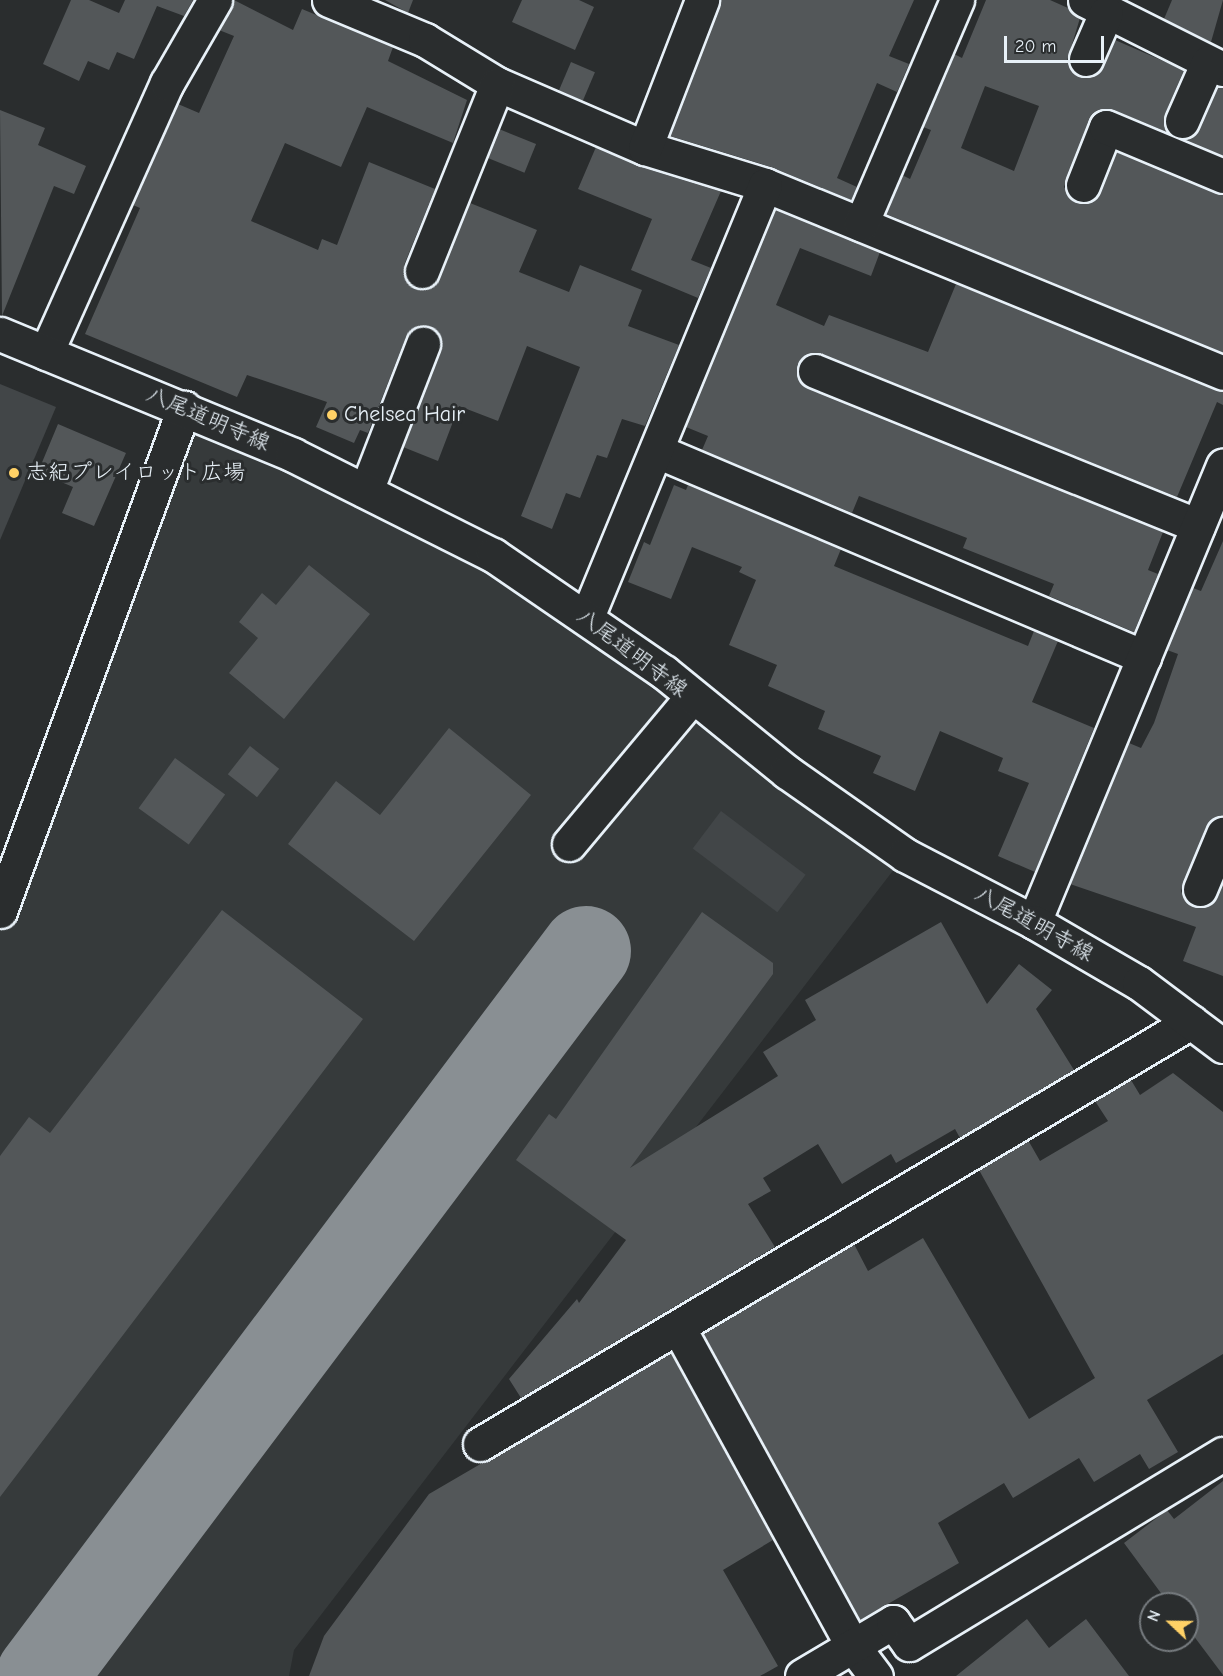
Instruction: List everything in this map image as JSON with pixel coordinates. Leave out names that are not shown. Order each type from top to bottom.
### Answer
[{"type":"street","points":[[46,353],[167,83],[215,0]]},
{"type":"street","points":[[329,0],[425,40],[497,84],[645,148],[765,185],[1223,373]]},
{"type":"street","points":[[645,148],[702,0]]},
{"type":"street","points":[[861,224],[957,0]]},
{"type":"street","points":[[1086,59],[1095,7],[1216,66],[1182,121]]},
{"type":"street","points":[[422,271],[497,84]]},
{"type":"street","points":[[1083,185],[1106,127],[1223,176]]},
{"type":"street","points":[[587,617],[657,452],[765,185]]},
{"type":"street","name":"八尾道明寺線","points":[[0,334],[184,408],[366,491],[493,555],[587,617],[691,698],[905,855],[1034,922],[1139,983],[1223,1046]]},
{"type":"street","points":[[366,491],[423,344]]},
{"type":"street","points":[[815,371],[1198,526]]},
{"type":"street","points":[[0,911],[184,408]]},
{"type":"street","points":[[657,452],[1144,657]]},
{"type":"street","points":[[1034,922],[1223,466]]},
{"type":"street","points":[[569,844],[691,698]]},
{"type":"street","points":[[1200,890],[1223,834]]},
{"type":"street","points":[[480,1444],[1191,1022]]},
{"type":"street","points":[[678,1327],[853,1646],[876,1676]]},
{"type":"street","points":[[802,1676],[893,1622],[909,1644],[1223,1454]]},
{"type":"shaded area","name":"志紀プレイロット広場","points":[[0,384],[56,407],[0,540]]},
{"type":"shaded area","points":[[184,408],[386,501],[905,855],[294,1650],[289,1676],[0,1676],[0,911]]},
{"type":"shaded area","points":[[721,811],[806,875],[777,912],[693,849]]},
{"type":"building","points":[[71,0],[89,0],[119,13],[125,0],[193,0],[184,16],[157,6],[134,59],[117,52],[109,70],[88,61],[79,81],[43,64]]},
{"type":"building","points":[[234,0],[293,30],[302,9],[393,47],[388,61],[467,100],[453,143],[367,107],[341,167],[285,143],[251,221],[318,250],[322,239],[337,245],[369,162],[435,189],[404,265],[407,282],[415,288],[425,289],[439,278],[470,203],[537,230],[519,272],[569,292],[580,265],[642,290],[628,326],[679,345],[645,426],[622,419],[607,458],[597,455],[580,498],[566,493],[552,529],[521,516],[580,367],[527,346],[498,421],[459,406],[438,461],[403,447],[441,350],[438,333],[429,326],[420,326],[406,337],[368,433],[360,430],[354,443],[316,427],[327,402],[247,375],[237,397],[85,334],[140,208],[133,205],[178,104],[199,113],[234,36],[219,30]]},
{"type":"building","points":[[385,0],[413,0],[408,13]]},
{"type":"building","points":[[522,0],[579,0],[594,7],[575,50],[512,22]]},
{"type":"building","points":[[720,0],[914,0],[889,56],[909,64],[897,92],[877,83],[837,178],[857,187],[851,200],[771,167],[670,136]]},
{"type":"building","points":[[986,0],[1050,0],[1068,8],[1080,18],[1067,61],[1079,76],[1098,74],[1115,40],[1184,70],[1165,114],[1167,132],[1113,110],[1094,113],[1064,187],[1076,202],[1094,200],[1116,152],[1223,194],[1223,353],[886,214],[902,175],[910,179],[931,130],[923,127],[954,54],[962,58]],"holes":[[[985,86],[1039,106],[1014,171],[961,148]]]},
{"type":"building","points":[[1172,0],[1223,0],[1211,42],[1164,19]]},
{"type":"building","points":[[571,62],[595,72],[583,101],[559,91]]},
{"type":"building","points":[[1218,86],[1223,88],[1223,156],[1184,140],[1199,129]]},
{"type":"building","points":[[0,110],[45,128],[38,145],[86,166],[74,194],[54,186],[2,316]]},
{"type":"building","points":[[499,129],[536,144],[524,173],[487,158]]},
{"type":"building","points":[[596,147],[721,191],[691,260],[711,268],[698,298],[631,270],[652,219],[578,189]]},
{"type":"building","points":[[775,209],[880,252],[871,276],[800,248],[776,305],[824,326],[829,315],[928,352],[956,284],[1223,391],[1223,405],[1217,402],[1177,497],[822,354],[804,356],[797,365],[800,382],[808,388],[1163,532],[1148,570],[1158,574],[1134,632],[1049,596],[1054,584],[963,548],[967,538],[859,496],[852,513],[702,450],[708,436],[686,427]]},
{"type":"building","points":[[58,424],[126,453],[94,526],[62,513],[73,487],[38,472]]},
{"type":"building","points":[[674,485],[686,490],[688,485],[841,549],[834,566],[1028,646],[1034,631],[1058,641],[1032,702],[1094,728],[1035,872],[998,856],[1029,783],[998,771],[1003,758],[940,731],[915,791],[873,773],[881,756],[818,729],[825,711],[768,686],[777,665],[729,645],[756,580],[739,572],[742,567],[692,547],[671,599],[628,582],[644,542],[650,545]]},
{"type":"building","points":[[1223,541],[1223,816],[1206,827],[1181,891],[1185,901],[1203,907],[1212,903],[1223,883],[1223,976],[1183,961],[1196,927],[1070,884],[1129,743],[1141,748],[1154,723],[1178,654],[1167,650],[1193,588],[1201,591]]},
{"type":"building","points":[[309,565],[370,614],[284,719],[229,673],[258,638],[239,622],[262,593],[276,605]]},
{"type":"building","points":[[449,728],[531,795],[414,941],[288,844],[336,781],[380,815]]},
{"type":"building","points":[[250,746],[279,769],[257,797],[228,774]]},
{"type":"building","points":[[175,758],[225,794],[189,845],[139,808]]},
{"type":"building","points":[[222,910],[363,1019],[0,1497],[0,1156],[29,1117],[50,1133]]},
{"type":"building","points":[[702,912],[773,963],[773,974],[630,1168],[778,1076],[763,1052],[816,1020],[805,1000],[941,922],[987,1004],[1019,964],[1052,990],[1036,1009],[1074,1070],[960,1138],[955,1129],[896,1163],[891,1154],[842,1184],[818,1144],[763,1178],[771,1191],[748,1204],[775,1247],[521,1398],[509,1379],[577,1299],[579,1303],[626,1240],[516,1160],[549,1114],[556,1119]]},
{"type":"building","points":[[1173,1073],[1223,1112],[1223,1354],[1147,1400],[1178,1452],[1149,1469],[1140,1454],[1094,1482],[1079,1458],[1013,1498],[1004,1483],[938,1523],[959,1563],[860,1620],[703,1333],[854,1244],[868,1271],[923,1238],[1029,1419],[1095,1378],[979,1170],[1028,1140],[1040,1161],[1108,1121],[1095,1101],[1131,1080],[1140,1095]]},
{"type":"building","points":[[671,1353],[773,1540],[723,1570],[778,1666],[760,1676],[309,1676],[324,1636],[429,1494]]},
{"type":"building","points":[[1223,1481],[1223,1675],[1199,1643],[1199,1592],[1160,1592],[1124,1543],[1167,1510],[1174,1519]]},
{"type":"building","points":[[1027,1619],[1049,1648],[1086,1619],[1129,1676],[956,1676]]},
{"type":"taxiway","points":[[41,1676],[586,951]]},
{"type":"place","name":"Chelsea Hair","points":[[332,415]]},
{"type":"place","name":"志紀プレイロット広場","points":[[14,473]]}]
